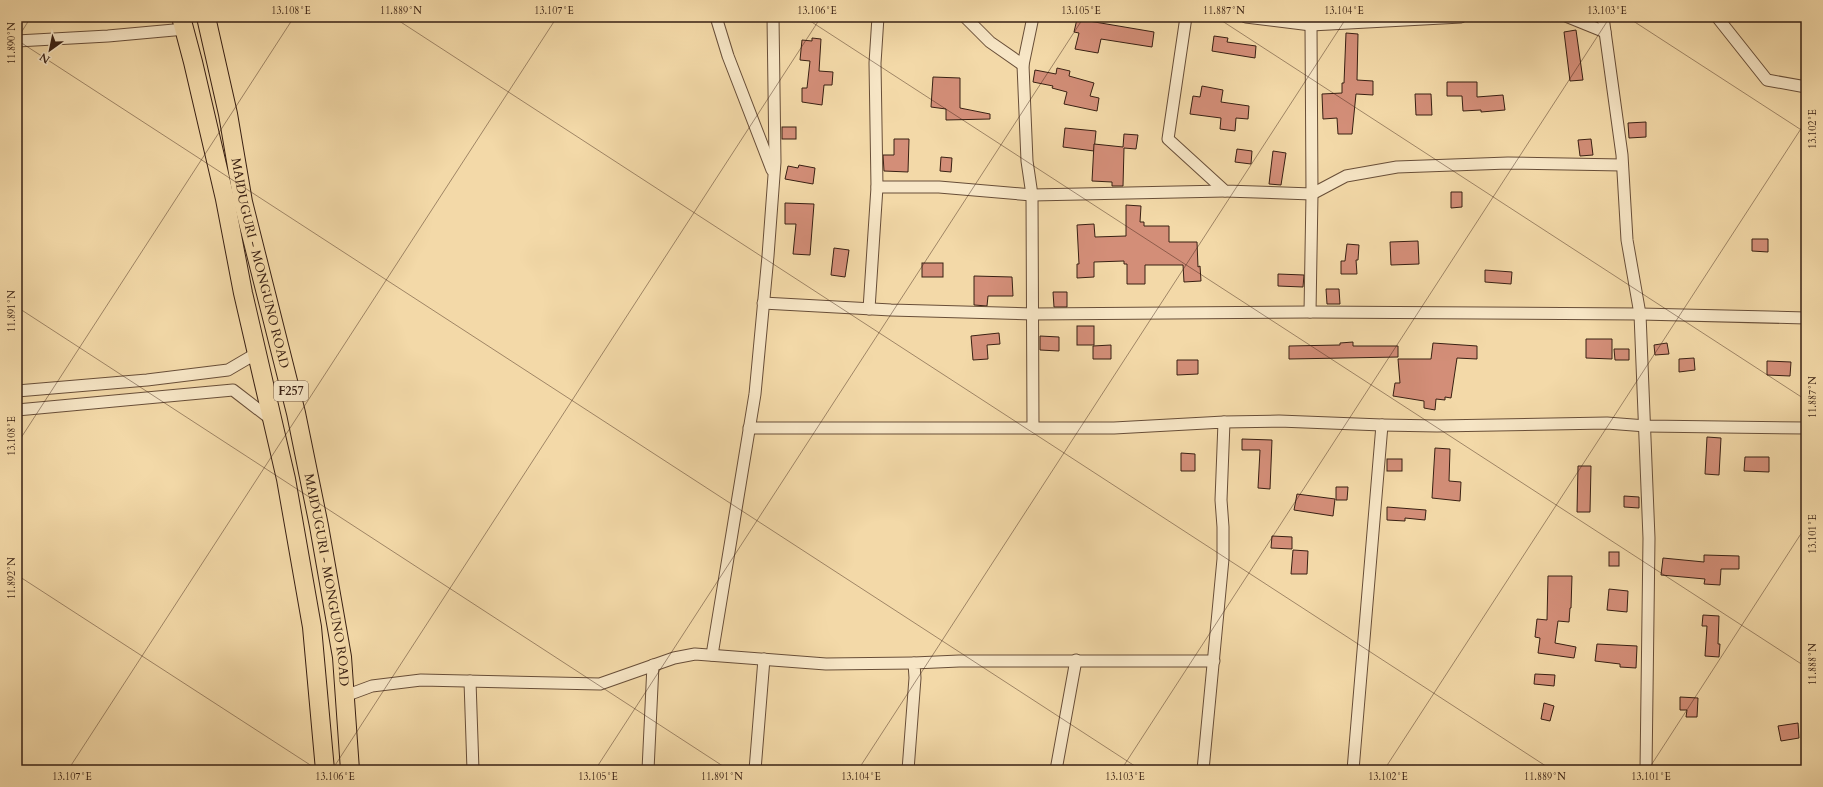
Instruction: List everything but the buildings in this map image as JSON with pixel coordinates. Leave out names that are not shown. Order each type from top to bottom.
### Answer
[{"type":"main road","name":"MAIDUGURI - MONGUNO ROAD","points":[[206,17],[228,114],[244,202],[296,413],[319,526],[342,657],[350,770]]},
{"type":"main road","name":"MAIDUGURI - MONGUNO ROAD","points":[[183,23],[225,199],[243,293],[287,487],[312,627],[325,770]]},
{"type":"street","points":[[716,17],[728,56],[767,156],[774,178]]},
{"type":"street","points":[[712,655],[755,394],[775,162],[773,17]]},
{"type":"street","points":[[869,309],[877,187],[875,62],[878,17]]},
{"type":"street","points":[[964,17],[990,42],[1023,65]]},
{"type":"street","points":[[1033,17],[1023,65],[1027,161],[1032,196],[1033,428]]},
{"type":"street","points":[[1186,17],[1168,138],[1225,191]]},
{"type":"street","points":[[1246,17],[1311,24],[1461,17]]},
{"type":"street","points":[[1568,17],[1605,32]]},
{"type":"street","points":[[1603,17],[1622,166],[1627,240],[1640,314],[1646,426],[1648,538],[1646,770]]},
{"type":"street","points":[[1717,17],[1767,80],[1806,87]]},
{"type":"street","points":[[17,41],[108,36],[183,23]]},
{"type":"street","points":[[1310,312],[1312,194],[1311,24]]},
{"type":"street","points":[[877,187],[939,187],[1032,196],[1225,191],[1312,194],[1346,176],[1398,167],[1508,163],[1622,166]]},
{"type":"street","points":[[763,303],[869,309],[1033,314],[1310,312],[1640,314],[1806,318]]},
{"type":"street","points":[[17,390],[147,380],[228,370],[257,353]]},
{"type":"street","points":[[17,410],[233,390],[272,420]]},
{"type":"street","points":[[749,428],[1114,428],[1224,422],[1279,421],[1382,426],[1607,423],[1646,426],[1806,428]]},
{"type":"street","points":[[1204,770],[1223,559],[1221,500],[1224,422]]},
{"type":"street","points":[[1353,770],[1382,426]]},
{"type":"street","points":[[345,696],[372,686],[421,680],[600,684],[674,658],[695,654],[826,664],[1076,660],[1214,661]]},
{"type":"street","points":[[755,770],[764,659]]},
{"type":"street","points":[[1056,770],[1076,660]]},
{"type":"street","points":[[908,770],[915,678],[914,663]]},
{"type":"street","points":[[648,770],[653,665]]},
{"type":"street","points":[[470,681],[474,770]]}]
